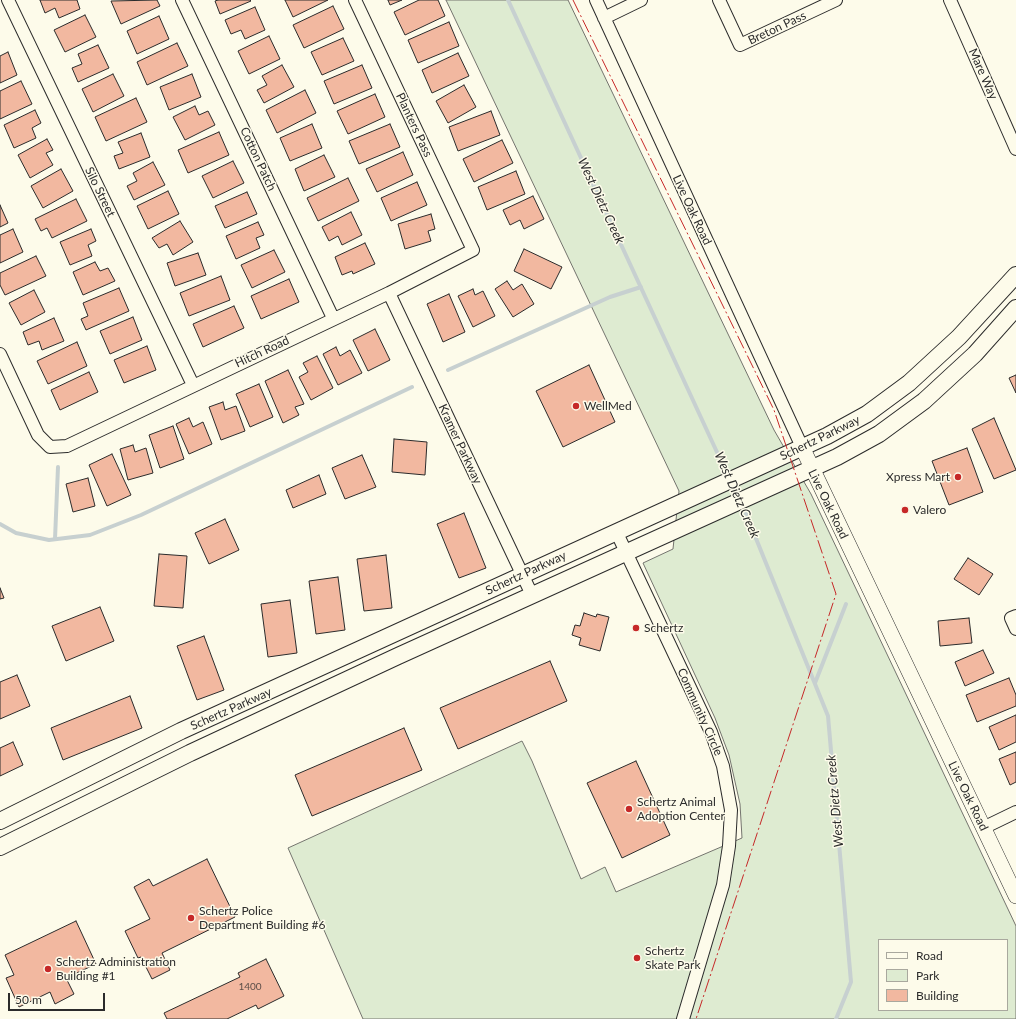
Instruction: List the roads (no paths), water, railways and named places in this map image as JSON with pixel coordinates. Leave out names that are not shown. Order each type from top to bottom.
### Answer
[{"type":"main road","name":"Schertz Parkway","points":[[0,821],[180,732],[388,636],[453,608],[522,574],[660,513],[802,447],[867,414],[909,383],[959,337],[1016,275]]},
{"type":"main road","name":"Schertz Parkway","points":[[4,845],[190,753],[461,626],[812,468],[879,434],[924,401],[975,354],[1016,308]]},
{"type":"main road","points":[[453,608],[461,626]]},
{"type":"main road","points":[[388,636],[398,656]]},
{"type":"main road","points":[[262,695],[272,715]]},
{"type":"main road","points":[[180,732],[190,753]]},
{"type":"main road","points":[[59,793],[67,815]]},
{"type":"main road","points":[[0,824],[4,845]]},
{"type":"street","name":"Silo Street","points":[[8,0],[192,385]]},
{"type":"street","name":"Cotton Patch","points":[[182,0],[333,318]]},
{"type":"street","name":"Planters Pass","points":[[355,0],[473,250]]},
{"type":"street","name":"Live Oak Road","points":[[596,0],[802,447],[1016,896]]},
{"type":"street","points":[[604,18],[641,0]]},
{"type":"street","name":"Breton Pass","points":[[719,0],[740,45],[836,0]]},
{"type":"street","name":"Mare Way","points":[[950,0],[1016,149]]},
{"type":"street","name":"Hitch Road","points":[[0,354],[38,435],[50,447],[67,446],[333,318],[389,293],[473,250]]},
{"type":"street","name":"Kramer Parkway","points":[[389,293],[532,595]]},
{"type":"street","name":"Community Circle","points":[[616,532],[711,732],[723,766],[731,810],[729,846],[723,885],[684,1019]]},
{"type":"street","points":[[984,828],[1016,812]]},
{"type":"waterway","name":"West Dietz Creek","points":[[508,0],[728,476]]},
{"type":"waterway","points":[[448,370],[610,297],[641,287]]},
{"type":"waterway","points":[[0,524],[16,533],[49,540],[90,535],[141,515],[412,387]]},
{"type":"waterway","points":[[55,539],[58,467]]},
{"type":"waterway","name":"West Dietz Creek","points":[[731,483],[739,498]]},
{"type":"waterway","name":"West Dietz Creek","points":[[742,504],[828,716],[851,982],[836,1019]]},
{"type":"waterway","points":[[815,683],[846,604]]},
{"type":"place","name":"WellMed","points":[[576,406]]},
{"type":"place","name":"Xpress Mart","points":[[958,477]]},
{"type":"place","name":"Valero","points":[[905,510]]},
{"type":"place","name":"Schertz","points":[[636,628]]},
{"type":"place","name":"Schertz Animal Adoption Center","points":[[629,809]]},
{"type":"place","name":"Schertz Police Department Building #6","points":[[191,918]]},
{"type":"place","name":"Schertz Skate Park","points":[[637,958]]},
{"type":"place","name":"Schertz Administration Building #1","points":[[48,969]]}]
